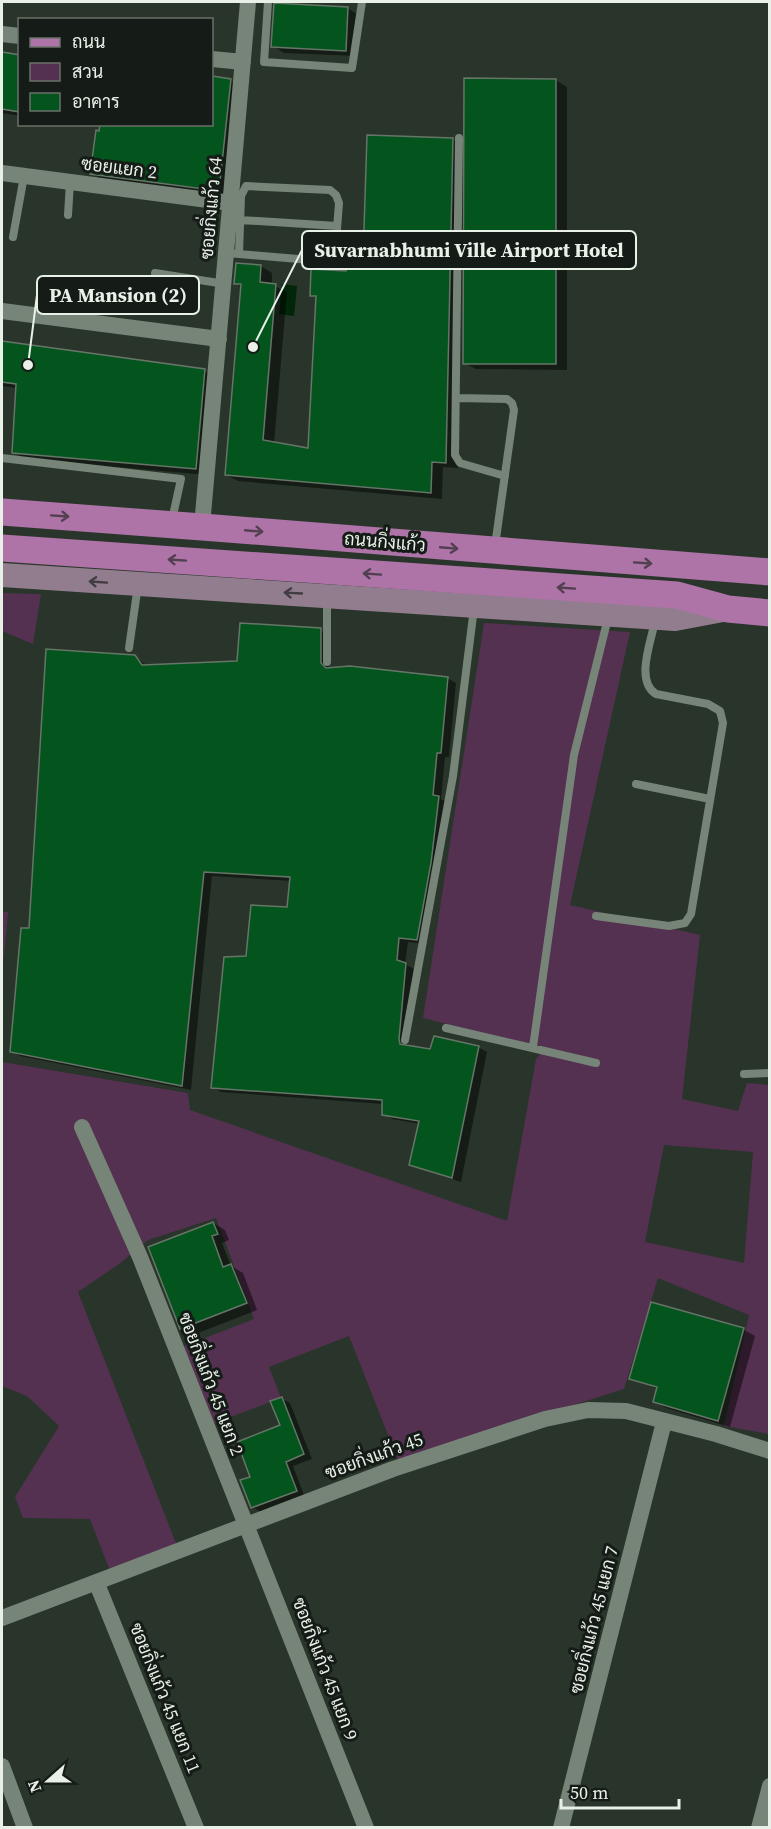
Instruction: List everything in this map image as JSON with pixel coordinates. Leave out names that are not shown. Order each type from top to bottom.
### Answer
[{"type":"main road","name":"ถนนกิ่งแก้ว","points":[[2,512],[770,572]]},
{"type":"main road","name":"ถนนกิ่งแก้ว","points":[[2,548],[677,595],[728,609],[770,613]]},
{"type":"main road","name":"ถนนกิ่งแก้ว","points":[[2,575],[675,619],[728,609]]},
{"type":"street","name":"ซอยกิ่งแก้ว 64","points":[[202,526],[225,284],[233,254],[231,203],[248,2]]},
{"type":"street","points":[[2,34],[18,36]]},
{"type":"street","points":[[213,59],[243,62]]},
{"type":"street","name":"ซอยแยก 2","points":[[2,173],[231,203]]},
{"type":"street","points":[[2,311],[219,339]]},
{"type":"street","name":"ซอยกิ่งแก้ว 45 แยก 2","points":[[82,1127],[140,1257],[247,1524]]},
{"type":"street","name":"ซอยกิ่งแก้ว 45","points":[[2,1618],[97,1584],[393,1469],[545,1419],[588,1410],[626,1412],[716,1434],[770,1451]]},
{"type":"street","name":"ซอยกิ่งแก้ว 45 แยก 7","points":[[561,1827],[664,1422]]},
{"type":"street","name":"ซอยกิ่งแก้ว 45 แยก 9","points":[[247,1524],[366,1827]]},
{"type":"street","name":"ซอยกิ่งแก้ว 45 แยก 11","points":[[97,1584],[156,1722],[196,1827]]},
{"type":"street","points":[[2,1766],[25,1827]]},
{"type":"street","points":[[759,1827],[770,1786]]},
{"type":"lane","points":[[268,2],[264,62],[352,68],[362,2]]},
{"type":"lane","points":[[459,138],[457,460],[506,476]]},
{"type":"lane","points":[[13,237],[24,176]]},
{"type":"lane","points":[[68,215],[70,182]]},
{"type":"lane","points":[[252,185],[330,190],[339,202],[335,255],[332,259],[322,261],[233,254],[240,220],[242,191],[252,185]]},
{"type":"lane","points":[[240,220],[337,226]]},
{"type":"lane","points":[[155,273],[225,284]]},
{"type":"lane","points":[[458,398],[507,399],[512,403],[514,410],[494,552]]},
{"type":"lane","points":[[2,458],[181,479],[172,524]]},
{"type":"lane","points":[[129,648],[138,585]]},
{"type":"lane","points":[[327,595],[327,662]]},
{"type":"lane","points":[[405,1040],[453,776],[474,606]]},
{"type":"lane","points":[[533,1047],[574,755],[608,615]]},
{"type":"lane","points":[[596,916],[669,926],[685,923],[692,914],[723,723],[720,711],[708,704],[656,694],[650,690],[645,681],[656,618]]},
{"type":"lane","points":[[636,784],[710,799]]},
{"type":"lane","points":[[446,1028],[596,1063]]},
{"type":"lane","points":[[744,1074],[770,1073]]},
{"type":"green space","points":[[2,593],[41,594],[33,644],[2,631]]},
{"type":"green space","points":[[484,623],[630,632],[570,905],[700,935],[682,1099],[738,1111],[747,1083],[769,1085],[769,1434],[724,1426],[749,1315],[658,1278],[624,1389],[398,1460],[349,1336],[269,1367],[281,1398],[209,1425],[182,1347],[254,1319],[216,1218],[148,1240],[119,1264],[78,1292],[177,1546],[110,1571],[90,1519],[23,1518],[15,1497],[59,1426],[27,1396],[2,1386],[2,1062],[188,1093],[190,1110],[507,1221],[536,1059],[545,1049],[423,1018]],"holes":[[[664,1145],[753,1152],[744,1263],[645,1242]]]},
{"type":"green space","points":[[2,912],[8,912],[2,975]]},
{"type":"shaded area","points":[[282,284],[297,286],[294,316],[279,314]]},
{"type":"building","points":[[274,3],[348,7],[346,51],[271,47]]},
{"type":"building","points":[[2,52],[18,55],[18,112],[2,109]]},
{"type":"building","points":[[213,76],[231,79],[219,191],[90,174],[96,130],[99,131],[100,126],[213,126]]},
{"type":"building","points":[[464,78],[556,79],[556,364],[463,364]]},
{"type":"building","points":[[367,135],[453,138],[446,463],[432,462],[431,493],[225,475],[241,284],[234,284],[236,263],[261,265],[260,282],[276,284],[263,440],[308,448],[316,296],[310,296],[311,269],[346,271],[346,260],[363,261]]},
{"type":"building","points":[[2,341],[205,369],[196,469],[12,453],[16,384],[2,382]]},
{"type":"building","points":[[240,623],[321,628],[321,663],[326,668],[350,666],[448,677],[441,753],[437,753],[433,795],[439,796],[431,863],[417,940],[399,938],[397,960],[406,963],[400,1044],[430,1049],[434,1036],[479,1046],[452,1178],[409,1165],[419,1121],[382,1115],[382,1100],[211,1088],[224,957],[246,956],[251,905],[287,907],[290,877],[204,872],[182,1086],[10,1052],[21,928],[29,928],[46,649],[135,655],[142,665],[237,661]]},
{"type":"building","points":[[213,1222],[218,1234],[212,1236],[223,1267],[231,1264],[247,1303],[180,1329],[148,1247]]},
{"type":"building","points":[[651,1302],[744,1328],[718,1421],[653,1402],[657,1387],[629,1379]]},
{"type":"building","points":[[282,1397],[304,1454],[286,1462],[297,1491],[251,1508],[240,1480],[250,1477],[237,1442],[280,1425],[270,1401]]},
{"type":"place","name":"Suvarnabhumi Ville Airport Hotel","points":[[253,347]]},
{"type":"place","name":"PA Mansion (2)","points":[[28,365]]}]
